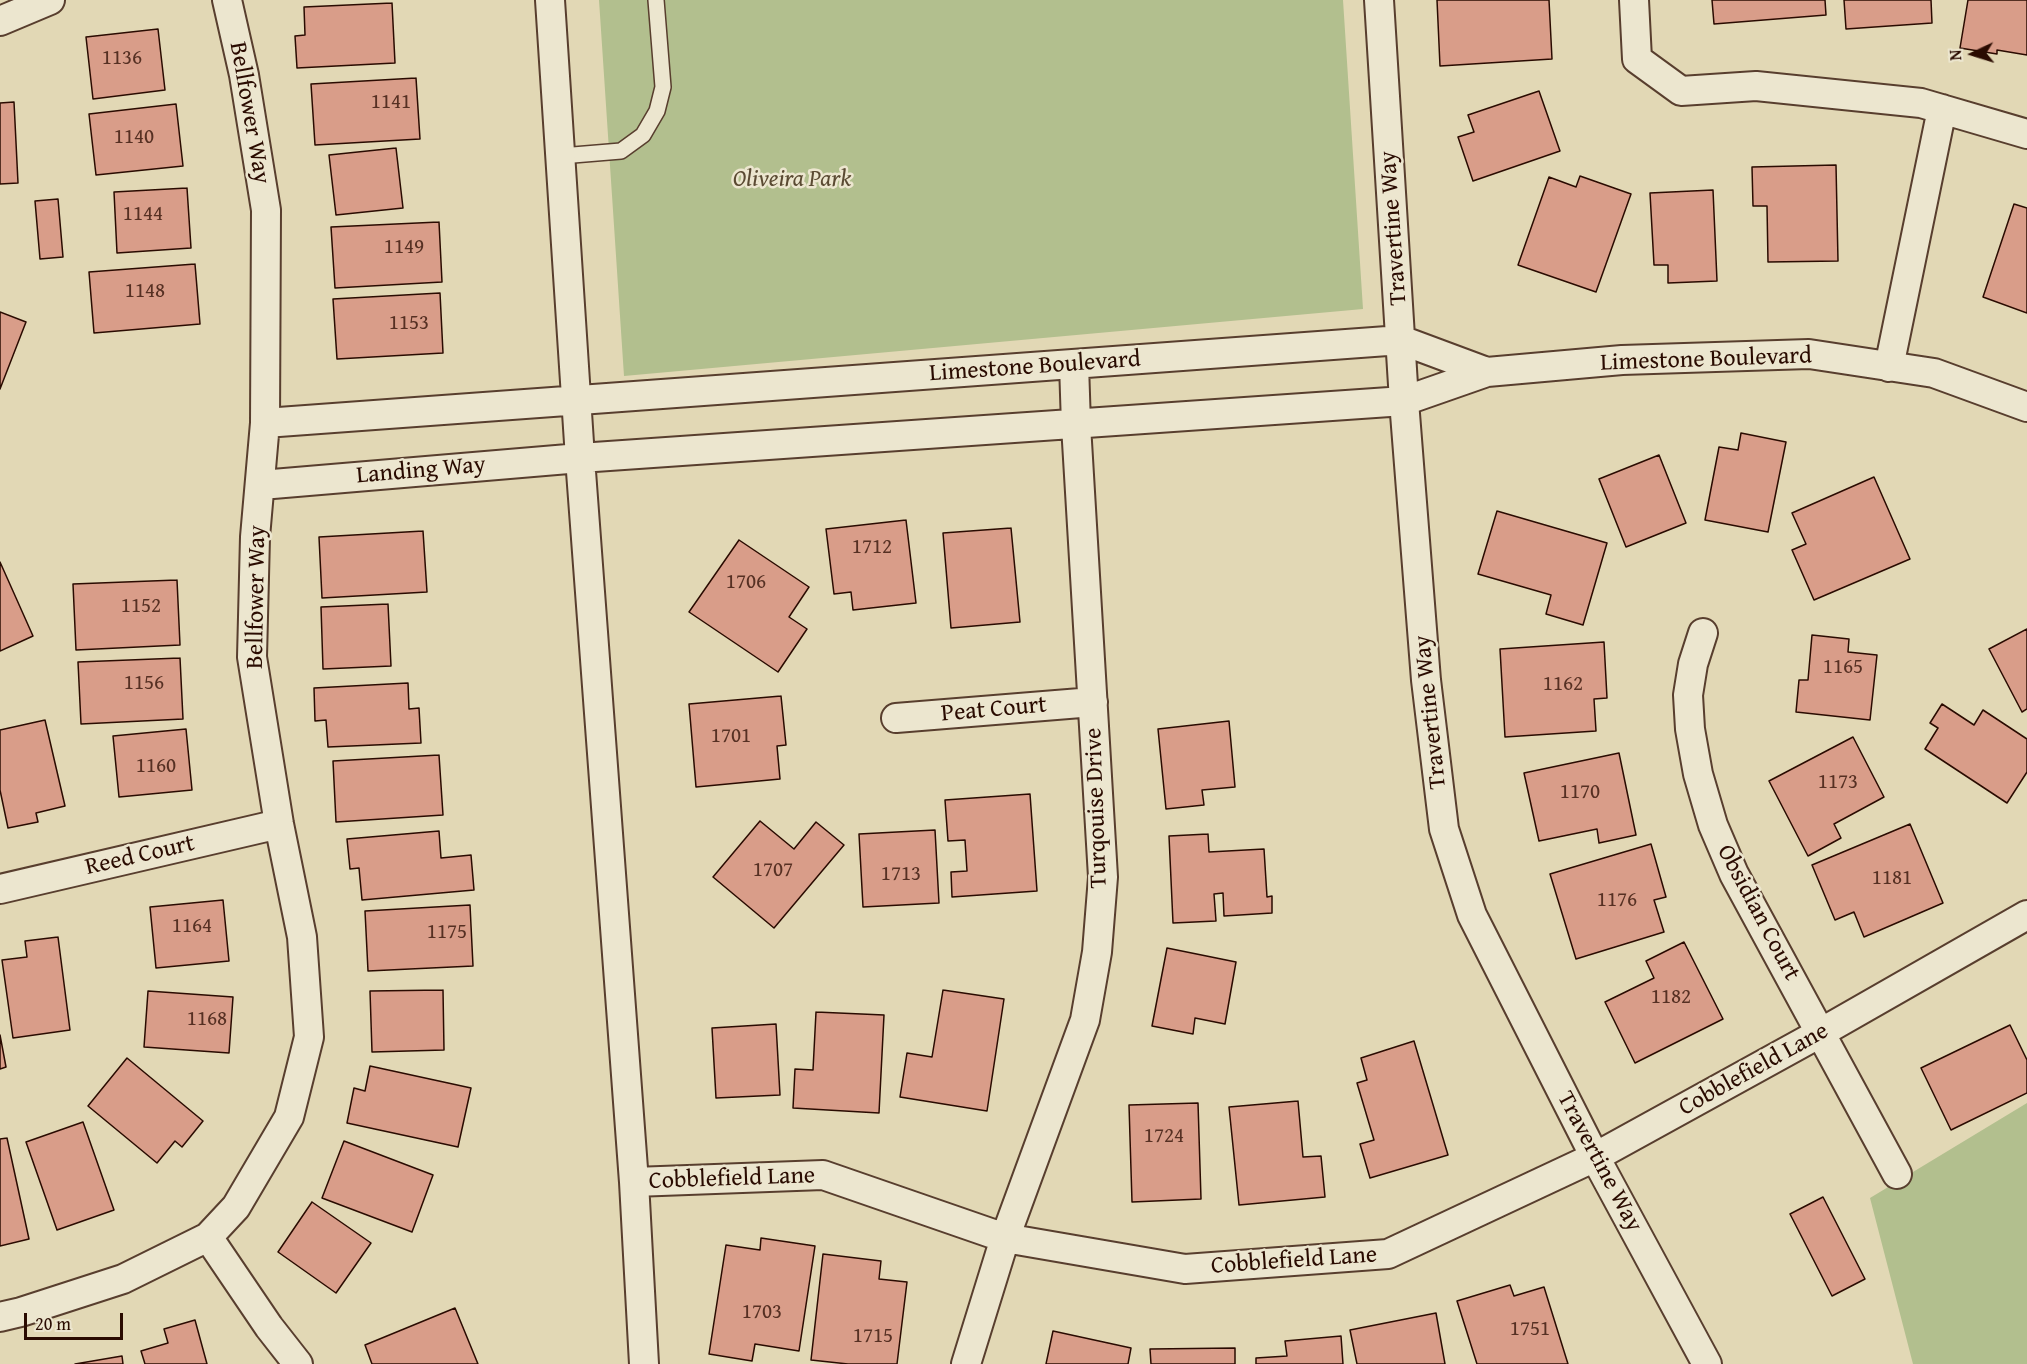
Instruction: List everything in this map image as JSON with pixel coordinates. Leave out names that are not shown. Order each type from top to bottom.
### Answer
[{"type":"street","points":[[0,21],[50,0]]},
{"type":"street","name":"Bellfower Way","points":[[208,1237],[236,1206],[289,1117],[309,1037],[302,937],[279,824],[252,657],[255,537],[265,423],[266,210],[244,75],[227,0]]},
{"type":"street","points":[[550,0],[580,458],[634,1182],[644,1364]]},
{"type":"street","name":"Travertine Way","points":[[1379,0],[1404,401],[1426,680],[1444,829],[1472,915],[1595,1157],[1707,1364]]},
{"type":"street","points":[[1634,0],[1637,59],[1681,91],[1756,86],[1921,103],[2027,134]]},
{"type":"street","points":[[1889,367],[1942,110]]},
{"type":"street","name":"Limestone Boulevard","points":[[578,400],[1401,340],[1487,372]]},
{"type":"street","name":"Limestone Boulevard","points":[[580,458],[1404,401],[1487,372],[1622,360],[1809,354],[1934,373],[2027,407]]},
{"type":"street","name":"Turqouise Drive","points":[[966,1364],[1005,1238],[1085,1020],[1096,952],[1103,877],[1074,364]]},
{"type":"street","points":[[265,423],[578,400]]},
{"type":"street","name":"Landing Way","points":[[261,485],[580,458]]},
{"type":"street","name":"Obsidian Court","points":[[1703,633],[1693,664],[1688,695],[1690,729],[1698,774],[1713,825],[1734,874],[1822,1032],[1897,1174]]},
{"type":"street","name":"Peat Court","points":[[896,717],[1093,702]]},
{"type":"street","name":"Reed Court","points":[[0,889],[279,824]]},
{"type":"street","name":"Cobblefield Lane","points":[[634,1182],[823,1175],[1005,1238],[1185,1269],[1388,1254],[1595,1157],[1822,1032],[2027,915]]},
{"type":"street","points":[[0,1317],[123,1279],[208,1237],[269,1327],[298,1364]]},
{"type":"lane","points":[[561,156],[621,151],[643,135],[657,111],[663,87],[656,0]]},
{"type":"green space","name":"Oliveira Park","points":[[599,0],[1343,0],[1363,309],[624,376]]},
{"type":"green space","points":[[2027,1103],[2027,1364],[1913,1364],[1870,1198]]},
{"type":"building","points":[[1437,0],[1549,0],[1552,59],[1440,66]]},
{"type":"building","points":[[1712,0],[1825,0],[1826,15],[1714,24]]},
{"type":"building","points":[[1844,0],[1931,0],[1932,23],[1846,29]]},
{"type":"building","points":[[1968,0],[2027,0],[2027,55],[1997,50],[1997,54],[1960,48]]},
{"type":"building","points":[[392,3],[395,63],[297,68],[295,36],[305,35],[304,7]]},
{"type":"building","points":[[158,29],[165,90],[93,99],[86,37]]},
{"type":"building","points":[[416,78],[420,139],[315,145],[311,84]]},
{"type":"building","points":[[1539,91],[1560,151],[1473,181],[1458,137],[1474,132],[1468,115]]},
{"type":"building","points":[[14,102],[18,183],[0,184],[0,103]]},
{"type":"building","points":[[176,104],[183,166],[96,175],[89,114]]},
{"type":"building","points":[[396,148],[403,208],[336,215],[329,155]]},
{"type":"building","points":[[1836,165],[1838,261],[1768,262],[1767,206],[1753,206],[1752,167]]},
{"type":"building","points":[[1580,176],[1631,194],[1596,292],[1518,265],[1549,177],[1576,187]]},
{"type":"building","points":[[187,188],[191,248],[117,253],[114,192]]},
{"type":"building","points":[[1713,190],[1717,281],[1668,283],[1668,265],[1654,265],[1650,193]]},
{"type":"building","points":[[58,199],[63,257],[40,259],[35,201]]},
{"type":"building","points":[[2014,204],[2027,208],[2027,313],[1983,297]]},
{"type":"building","points":[[439,222],[442,282],[335,288],[331,227]]},
{"type":"building","points":[[195,264],[200,324],[94,333],[89,272]]},
{"type":"building","points":[[440,293],[443,353],[337,359],[333,299]]},
{"type":"building","points":[[0,312],[26,322],[0,389]]},
{"type":"building","points":[[1741,433],[1786,442],[1768,532],[1705,520],[1719,447],[1738,450]]},
{"type":"building","points":[[1659,455],[1686,523],[1626,547],[1599,479]]},
{"type":"building","points":[[1874,477],[1910,559],[1814,600],[1792,550],[1806,544],[1792,513]]},
{"type":"building","points":[[1497,511],[1607,543],[1583,625],[1546,614],[1551,595],[1478,574]]},
{"type":"building","points":[[906,520],[916,603],[853,610],[851,592],[834,594],[826,529]]},
{"type":"building","points":[[1011,528],[1020,622],[951,628],[943,533]]},
{"type":"building","points":[[423,531],[427,592],[322,598],[319,537]]},
{"type":"building","points":[[739,540],[809,587],[789,617],[807,629],[778,672],[689,612]]},
{"type":"building","points":[[0,562],[33,636],[0,651]]},
{"type":"building","points":[[177,580],[180,645],[76,650],[73,584]]},
{"type":"building","points":[[388,604],[391,666],[323,669],[321,607]]},
{"type":"building","points":[[2027,629],[2027,709],[2022,712],[1989,649]]},
{"type":"building","points":[[1812,635],[1849,639],[1848,652],[1877,655],[1870,720],[1796,712],[1799,680],[1808,680]]},
{"type":"building","points":[[1604,642],[1607,698],[1594,699],[1596,731],[1505,737],[1500,649]]},
{"type":"building","points":[[180,658],[183,719],[81,724],[78,662]]},
{"type":"building","points":[[408,683],[409,709],[419,708],[421,743],[328,747],[326,720],[315,721],[314,688]]},
{"type":"building","points":[[781,696],[786,745],[777,746],[780,779],[696,787],[689,704]]},
{"type":"building","points":[[1942,704],[1974,725],[1983,710],[2027,739],[2027,772],[2007,803],[1925,749],[1938,728],[1930,723]]},
{"type":"building","points":[[45,720],[65,806],[36,813],[38,822],[8,828],[0,790],[0,730]]},
{"type":"building","points":[[1229,721],[1235,787],[1202,790],[1204,805],[1166,809],[1158,729]]},
{"type":"building","points":[[186,729],[192,790],[119,797],[113,736]]},
{"type":"building","points":[[1853,737],[1884,797],[1834,824],[1841,838],[1808,856],[1769,781]]},
{"type":"building","points":[[1619,753],[1636,835],[1599,843],[1597,829],[1539,841],[1524,773]]},
{"type":"building","points":[[439,755],[443,815],[336,822],[333,761]]},
{"type":"building","points":[[1030,794],[1037,891],[952,897],[951,872],[967,871],[965,840],[948,841],[945,800]]},
{"type":"building","points":[[760,821],[794,849],[816,822],[844,845],[774,928],[713,877]]},
{"type":"building","points":[[1910,824],[1943,903],[1864,937],[1854,912],[1835,920],[1812,865]]},
{"type":"building","points":[[935,830],[939,903],[863,907],[859,834]]},
{"type":"building","points":[[439,831],[441,858],[471,855],[474,890],[362,900],[359,868],[350,869],[347,839]]},
{"type":"building","points":[[1208,834],[1209,852],[1264,849],[1267,897],[1272,896],[1272,913],[1224,916],[1223,893],[1214,894],[1216,921],[1173,923],[1169,836]]},
{"type":"building","points":[[1651,844],[1666,897],[1654,900],[1664,932],[1576,959],[1550,874]]},
{"type":"building","points":[[223,900],[229,961],[156,968],[150,907]]},
{"type":"building","points":[[470,905],[473,966],[368,971],[365,911]]},
{"type":"building","points":[[58,937],[70,1030],[13,1038],[2,960],[27,957],[25,941]]},
{"type":"building","points":[[1684,942],[1723,1019],[1635,1063],[1605,1002],[1654,978],[1646,961]]},
{"type":"building","points":[[1167,948],[1236,962],[1225,1024],[1195,1018],[1193,1034],[1152,1026]]},
{"type":"building","points":[[443,990],[444,1050],[372,1052],[370,991]]},
{"type":"building","points":[[943,990],[1004,999],[987,1111],[900,1097],[907,1053],[932,1057]]},
{"type":"building","points":[[148,991],[233,997],[229,1053],[144,1047]]},
{"type":"building","points":[[816,1012],[884,1015],[879,1113],[793,1108],[795,1069],[813,1070]]},
{"type":"building","points":[[776,1024],[780,1095],[716,1098],[712,1028]]},
{"type":"building","points":[[2010,1025],[2027,1060],[2027,1093],[1951,1130],[1921,1068]]},
{"type":"building","points":[[0,1035],[6,1067],[0,1069]]},
{"type":"building","points":[[1414,1041],[1448,1155],[1370,1178],[1360,1144],[1374,1140],[1357,1083],[1367,1080],[1361,1058]]},
{"type":"building","points":[[127,1058],[203,1121],[182,1147],[175,1141],[157,1163],[88,1106]]},
{"type":"building","points":[[370,1066],[471,1088],[458,1147],[347,1123],[354,1088],[365,1091]]},
{"type":"building","points":[[1298,1101],[1303,1157],[1321,1156],[1325,1197],[1239,1205],[1229,1107]]},
{"type":"building","points":[[1198,1103],[1201,1199],[1132,1202],[1129,1105]]},
{"type":"building","points":[[83,1122],[114,1210],[57,1230],[26,1142]]},
{"type":"building","points":[[7,1138],[29,1239],[0,1246],[0,1139]]},
{"type":"building","points":[[344,1141],[433,1175],[412,1232],[322,1198]]},
{"type":"building","points":[[1823,1197],[1865,1279],[1832,1296],[1790,1214]]},
{"type":"building","points":[[312,1202],[371,1243],[336,1293],[278,1252]]},
{"type":"building","points":[[761,1238],[815,1246],[799,1351],[755,1344],[752,1361],[709,1354],[726,1245],[760,1250]]},
{"type":"building","points":[[823,1254],[881,1261],[879,1279],[907,1282],[897,1364],[848,1364],[811,1360]]},
{"type":"building","points":[[1510,1285],[1514,1296],[1544,1287],[1568,1364],[1477,1364],[1457,1301]]},
{"type":"building","points":[[455,1308],[478,1364],[372,1364],[365,1345]]},
{"type":"building","points":[[1436,1313],[1445,1364],[1357,1364],[1350,1330]]},
{"type":"building","points":[[195,1320],[207,1364],[145,1364],[141,1351],[168,1343],[164,1329]]},
{"type":"building","points":[[1053,1331],[1131,1348],[1128,1364],[1046,1364]]},
{"type":"building","points":[[1341,1336],[1343,1364],[1256,1364],[1256,1358],[1287,1356],[1285,1341]]},
{"type":"building","points":[[1235,1348],[1235,1364],[1151,1364],[1150,1349]]},
{"type":"building","points":[[122,1356],[123,1364],[75,1364]]}]
